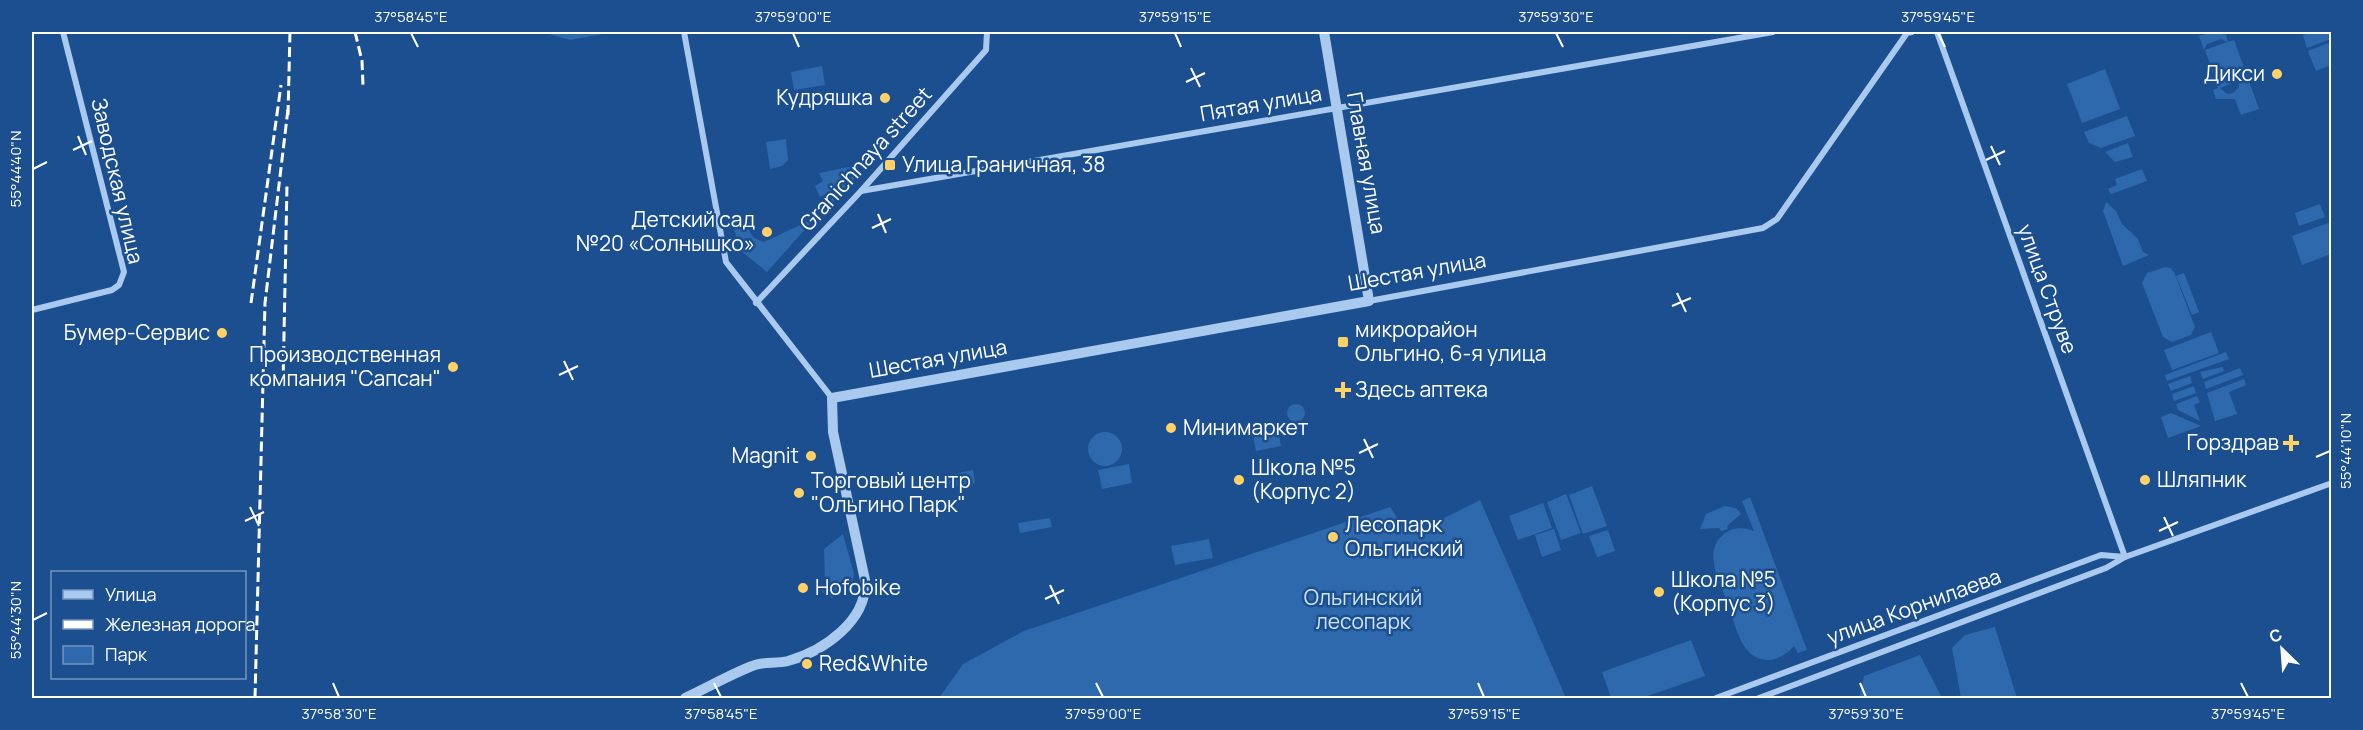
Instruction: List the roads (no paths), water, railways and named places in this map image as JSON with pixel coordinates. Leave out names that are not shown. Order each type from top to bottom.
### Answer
[{"type":"street","name":"Заводская улица","points":[[32,310],[112,290],[119,285],[124,272],[63,32]]},
{"type":"street","points":[[684,32],[726,262],[832,398],[833,432],[865,580],[865,596],[860,610],[845,628],[806,653],[784,662],[752,665],[685,699]]},
{"type":"street","name":"Granichnaya street","points":[[756,303],[986,50],[987,32]]},
{"type":"street","name":"Главная улица","points":[[1324,32],[1370,301]]},
{"type":"street","name":"Пятая улица","points":[[861,190],[1773,32]]},
{"type":"street","name":"Шестая улица","points":[[832,398],[1763,228],[1777,219],[1907,33],[1912,32]]},
{"type":"street","name":"улица Струве","points":[[1937,32],[2125,557]]},
{"type":"street","name":"улица Корнилаева","points":[[1760,699],[2106,568],[2125,557],[2331,483]]},
{"type":"street","name":"улица Корнилаева","points":[[1716,699],[2102,555],[2125,557]]},
{"type":"railway","points":[[288,115],[290,32]]},
{"type":"railway","points":[[355,32],[362,61],[363,85]]},
{"type":"railway","points":[[251,303],[281,85]]},
{"type":"railway","points":[[255,698],[265,303],[288,109]]},
{"type":"railway","points":[[283,385],[287,184]]},
{"type":"place","name":"Дикси","points":[[2277,74]]},
{"type":"place","name":"Кудряшка","points":[[885,98]]},
{"type":"place","name":"Улица Граничная, 38","points":[[890,165]]},
{"type":"place","name":"Детский сад №20 «Солнышко»","points":[[767,232]]},
{"type":"place","name":"Бумер-Сервис","points":[[222,333]]},
{"type":"place","name":"микрорайон Ольгино, 6-я улица","points":[[1343,342]]},
{"type":"place","name":"Производственная компания \"Сапсан\"","points":[[453,367]]},
{"type":"place","name":"Здесь аптека","points":[[1343,390]]},
{"type":"place","name":"Минимаркет","points":[[1171,428]]},
{"type":"place","name":"Горздрав","points":[[2291,443]]},
{"type":"place","name":"Magnit","points":[[811,456]]},
{"type":"place","name":"Школа №5 (Корпус 2)","points":[[1239,480]]},
{"type":"place","name":"Шляпник","points":[[2145,480]]},
{"type":"place","name":"Торговый центр \"Ольгино Парк\"","points":[[799,493]]},
{"type":"place","name":"Лесопарк Ольгинский","points":[[1333,537]]},
{"type":"place","name":"Hofobike","points":[[803,588]]},
{"type":"place","name":"Школа №5 (Корпус 3)","points":[[1659,592]]},
{"type":"place","name":"Red&White","points":[[807,664]]},
{"type":"park label","name":"Ольгинский лесопарк","points":[[1363,610]]}]
